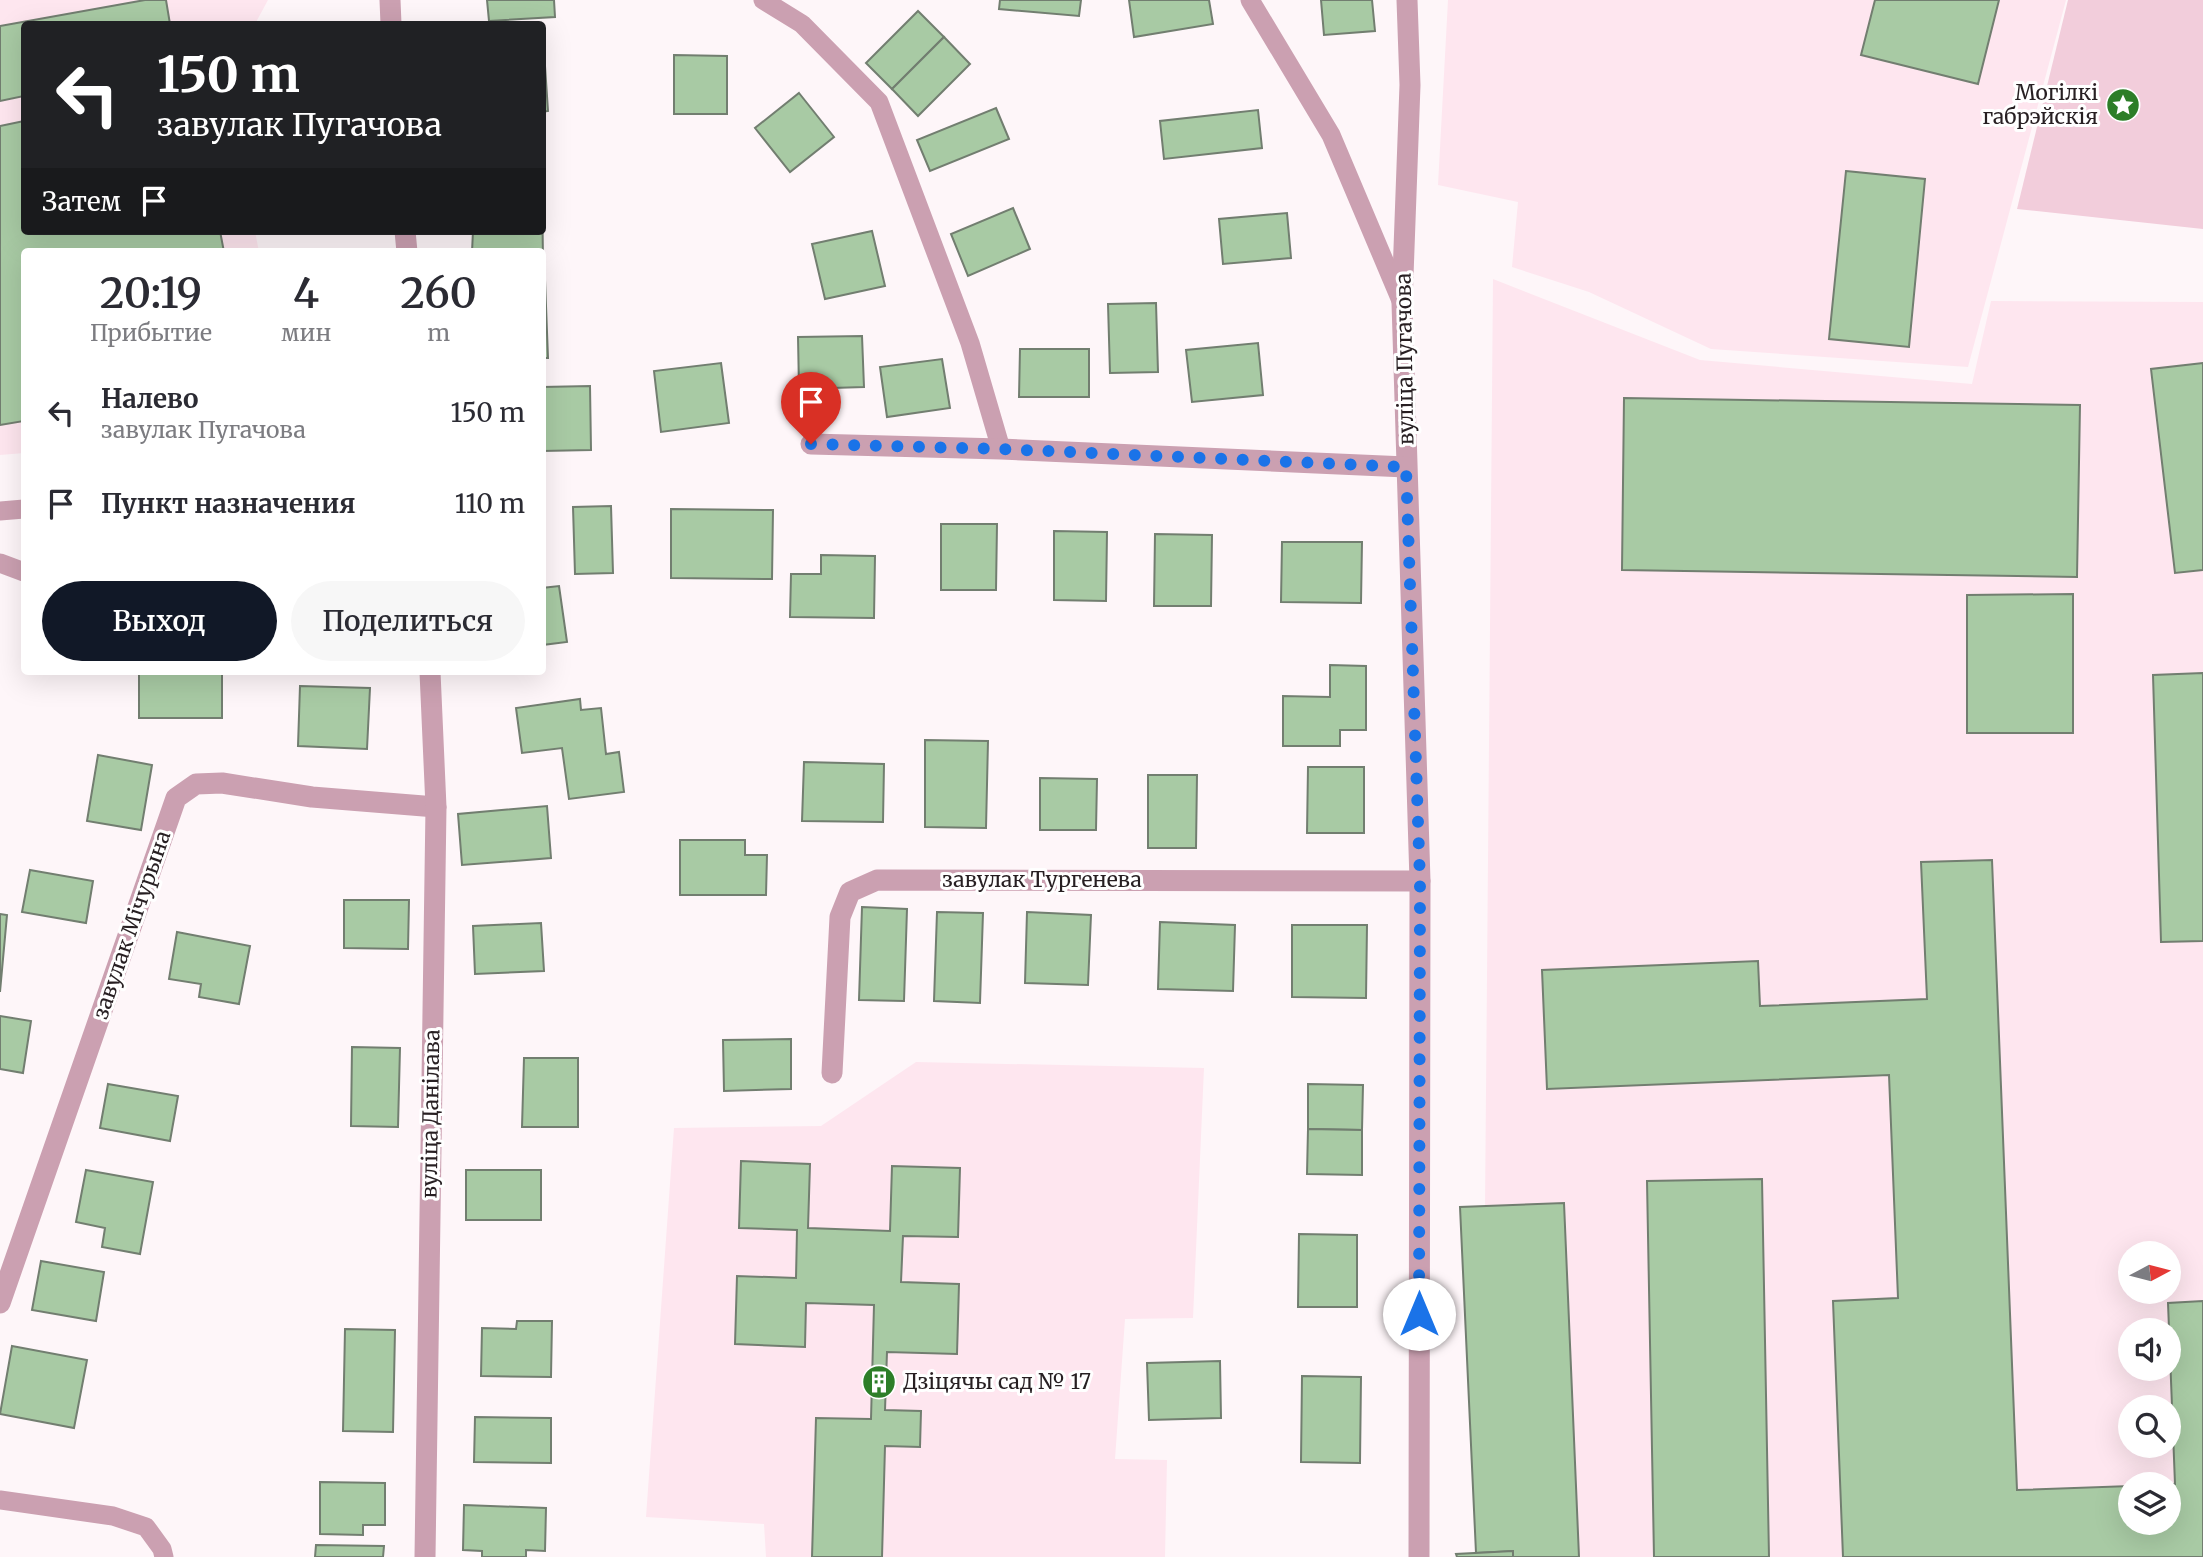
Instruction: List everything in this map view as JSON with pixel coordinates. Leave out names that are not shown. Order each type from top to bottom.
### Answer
[{"type":"street","points":[[390,0],[391,21]]},
{"type":"street","name":"вуліца Пугачова","points":[[1407,0],[1410,85],[1402,303],[1420,881],[1419,1557]]},
{"type":"street","points":[[811,444],[1001,449],[1406,467]]},
{"type":"street","name":"вуліца Данілава","points":[[425,1557],[436,807],[430,675]]},
{"type":"street","name":"завулак Мічурына","points":[[0,1303],[176,799],[196,784],[222,783],[312,797],[436,807]]},
{"type":"street","name":"завулак Тургенева","points":[[832,1073],[840,917],[850,892],[877,880],[1420,881]]},
{"type":"lane","points":[[763,0],[802,24],[879,102],[970,343],[1001,449]]},
{"type":"lane","points":[[1250,0],[1331,135],[1402,303]]},
{"type":"lane","points":[[0,511],[21,509]]},
{"type":"lane","points":[[0,563],[21,571]]},
{"type":"lane","points":[[0,1500],[113,1516],[146,1527],[162,1549],[164,1557]]},
{"type":"shaded area","points":[[0,0],[268,0],[257,21],[21,21],[21,235],[256,235],[258,248],[21,248],[21,453],[0,455]]},
{"type":"shaded area","points":[[1448,0],[2066,0],[1968,367],[1711,349],[1589,292],[1512,267],[1518,202],[1438,185]]},
{"type":"shaded area","name":"Могілкі габрэйскія","points":[[2068,0],[2203,0],[2203,229],[2017,209]]},
{"type":"shaded area","points":[[1493,279],[1700,360],[1972,384],[1991,301],[2203,302],[2203,1557],[1482,1557]]},
{"type":"shaded area","points":[[916,1062],[1204,1068],[1193,1318],[1125,1319],[1115,1459],[1167,1460],[1165,1557],[766,1557],[764,1524],[646,1517],[674,1128],[821,1126]]},
{"type":"building","points":[[145,0],[166,0],[170,21],[28,21]]},
{"type":"building","points":[[487,0],[554,0],[555,17],[489,21]]},
{"type":"building","points":[[1000,0],[1081,0],[1079,16],[999,9]]},
{"type":"building","points":[[1129,0],[1209,0],[1213,24],[1134,37]]},
{"type":"building","points":[[1321,0],[1372,0],[1375,31],[1324,35]]},
{"type":"building","points":[[1875,0],[1999,0],[1978,84],[1861,55]]},
{"type":"building","points":[[918,11],[944,37],[892,89],[866,63]]},
{"type":"building","points":[[21,22],[21,97],[0,101],[0,26]]},
{"type":"building","points":[[944,37],[970,64],[918,116],[892,89]]},
{"type":"building","points":[[674,55],[727,56],[727,114],[674,114]]},
{"type":"building","points":[[799,93],[834,137],[790,172],[755,128]]},
{"type":"building","points":[[996,108],[1009,139],[930,171],[917,140]]},
{"type":"building","points":[[1258,110],[1262,148],[1164,159],[1160,121]]},
{"type":"building","points":[[21,122],[21,235],[221,235],[223,248],[21,248],[21,422],[0,425],[0,126]]},
{"type":"building","points":[[1846,171],[1925,179],[1909,347],[1829,339]]},
{"type":"building","points":[[1013,208],[1030,249],[968,276],[951,234]]},
{"type":"building","points":[[1287,213],[1291,258],[1223,264],[1219,219]]},
{"type":"building","points":[[872,231],[885,286],[825,299],[812,244]]},
{"type":"building","points":[[473,235],[543,235],[543,248],[472,248]]},
{"type":"building","points":[[1156,303],[1158,372],[1110,373],[1108,304]]},
{"type":"building","points":[[546,306],[548,358],[546,358]]},
{"type":"building","points":[[862,336],[864,387],[799,389],[798,337]]},
{"type":"building","points":[[1258,343],[1263,395],[1192,402],[1186,350]]},
{"type":"building","points":[[1020,349],[1089,349],[1089,397],[1019,397]]},
{"type":"building","points":[[942,359],[950,408],[887,417],[880,367]]},
{"type":"building","points":[[721,363],[729,423],[661,432],[654,371]]},
{"type":"building","points":[[2203,363],[2203,570],[2175,573],[2151,369]]},
{"type":"building","points":[[590,386],[591,450],[546,451],[546,387]]},
{"type":"building","points":[[1624,398],[2080,405],[2077,577],[1622,570]]},
{"type":"building","points":[[611,506],[613,573],[575,574],[573,507]]},
{"type":"building","points":[[671,509],[773,510],[772,579],[671,578]]},
{"type":"building","points":[[941,524],[997,524],[996,590],[941,590]]},
{"type":"building","points":[[1054,531],[1107,532],[1106,601],[1054,600]]},
{"type":"building","points":[[1155,534],[1212,535],[1211,606],[1154,606]]},
{"type":"building","points":[[1282,542],[1362,542],[1361,603],[1281,602]]},
{"type":"building","points":[[821,555],[875,556],[874,618],[790,617],[791,574],[821,574]]},
{"type":"building","points":[[559,586],[567,642],[546,645],[546,588]]},
{"type":"building","points":[[2073,594],[2073,733],[1967,733],[1967,595]]},
{"type":"building","points":[[1330,665],[1366,666],[1366,730],[1340,730],[1340,746],[1283,746],[1283,696],[1330,697]]},
{"type":"building","points":[[2203,673],[2203,941],[2161,942],[2153,675]]},
{"type":"building","points":[[139,675],[222,675],[222,718],[139,718]]},
{"type":"building","points":[[300,686],[370,688],[367,749],[298,746]]},
{"type":"building","points":[[580,699],[581,710],[601,708],[606,754],[619,752],[624,792],[569,799],[562,748],[522,753],[516,708]]},
{"type":"building","points":[[925,740],[988,741],[986,828],[925,827]]},
{"type":"building","points":[[98,755],[152,765],[141,830],[87,821]]},
{"type":"building","points":[[804,762],[884,764],[883,822],[802,821]]},
{"type":"building","points":[[1308,767],[1364,767],[1364,833],[1307,833]]},
{"type":"building","points":[[1148,775],[1197,775],[1196,848],[1148,848]]},
{"type":"building","points":[[1040,778],[1097,779],[1096,830],[1040,830]]},
{"type":"building","points":[[547,806],[551,858],[462,865],[458,814]]},
{"type":"building","points":[[680,840],[745,840],[745,855],[767,855],[766,895],[680,895]]},
{"type":"building","points":[[1992,860],[2017,1490],[2118,1486],[2118,1535],[2181,1535],[2181,1472],[2175,1472],[2174,1458],[2181,1458],[2181,1395],[2172,1395],[2171,1381],[2181,1381],[2181,1318],[2169,1318],[2168,1304],[2203,1301],[2203,1557],[1843,1557],[1833,1301],[1898,1298],[1889,1075],[1547,1089],[1542,970],[1758,961],[1760,1006],[1927,999],[1921,862]]},
{"type":"building","points":[[30,870],[93,881],[86,923],[22,912]]},
{"type":"building","points":[[344,900],[409,900],[408,949],[344,948]]},
{"type":"building","points":[[862,907],[907,909],[904,1001],[859,1000]]},
{"type":"building","points":[[937,912],[983,913],[980,1003],[934,1001]]},
{"type":"building","points":[[1027,912],[1091,915],[1088,985],[1025,983]]},
{"type":"building","points":[[0,914],[7,915],[0,992]]},
{"type":"building","points":[[1160,922],[1235,925],[1233,991],[1158,989]]},
{"type":"building","points":[[541,923],[544,971],[475,974],[473,926]]},
{"type":"building","points":[[1292,925],[1367,925],[1366,998],[1292,997]]},
{"type":"building","points":[[177,932],[250,946],[239,1004],[199,997],[201,984],[169,979]]},
{"type":"building","points":[[0,1016],[31,1021],[23,1073],[0,1069]]},
{"type":"building","points":[[791,1039],[791,1089],[724,1091],[723,1040]]},
{"type":"building","points":[[352,1047],[400,1048],[398,1127],[351,1126]]},
{"type":"building","points":[[524,1058],[578,1058],[578,1127],[522,1127]]},
{"type":"building","points":[[108,1084],[178,1096],[170,1141],[100,1128]]},
{"type":"building","points":[[1308,1084],[1363,1085],[1362,1130],[1308,1129]]},
{"type":"building","points":[[1308,1129],[1362,1130],[1362,1175],[1307,1174]]},
{"type":"building","name":"Дзіцячы сад № 17","points":[[741,1161],[810,1164],[808,1228],[890,1231],[892,1166],[960,1168],[958,1237],[903,1236],[901,1282],[959,1284],[957,1354],[887,1352],[885,1410],[921,1411],[920,1447],[885,1446],[882,1557],[812,1557],[816,1418],[871,1419],[874,1305],[806,1303],[805,1347],[735,1344],[737,1276],[796,1278],[797,1230],[739,1228]]},
{"type":"building","points":[[86,1170],[153,1182],[140,1254],[102,1247],[105,1228],[76,1222]]},
{"type":"building","points":[[466,1170],[541,1170],[541,1220],[466,1220]]},
{"type":"building","points":[[1762,1179],[1769,1557],[1654,1557],[1647,1181]]},
{"type":"building","points":[[1564,1203],[1579,1557],[1513,1557],[1513,1551],[1476,1553],[1460,1207]]},
{"type":"building","points":[[1299,1234],[1357,1235],[1357,1307],[1298,1307]]},
{"type":"building","points":[[41,1261],[104,1272],[96,1321],[32,1310]]},
{"type":"building","points":[[517,1321],[552,1321],[551,1377],[481,1376],[482,1328],[516,1329]]},
{"type":"building","points":[[345,1329],[395,1330],[393,1432],[343,1431]]},
{"type":"building","points":[[12,1346],[87,1360],[74,1428],[0,1414]]},
{"type":"building","points":[[1220,1361],[1221,1418],[1149,1420],[1147,1363]]},
{"type":"building","points":[[1302,1376],[1361,1377],[1360,1463],[1301,1462]]},
{"type":"building","points":[[475,1417],[551,1418],[551,1463],[474,1462]]},
{"type":"building","points":[[320,1482],[385,1483],[385,1525],[363,1525],[363,1535],[320,1534]]},
{"type":"building","points":[[464,1505],[546,1508],[545,1551],[526,1550],[526,1557],[482,1557],[482,1551],[463,1550]]},
{"type":"building","points":[[316,1545],[384,1546],[383,1557],[315,1557]]},
{"type":"building","points":[[1513,1551],[1513,1557],[1457,1557],[1456,1554]]},
{"type":"place","name":"Могілкі габрэйскія","points":[[2123,105]]},
{"type":"place","name":"Дзіцячы сад № 17","points":[[879,1382]]},
{"type":"route","points":[[811,444],[1001,449],[1406,467],[1420,881],[1419,1314]]}]
